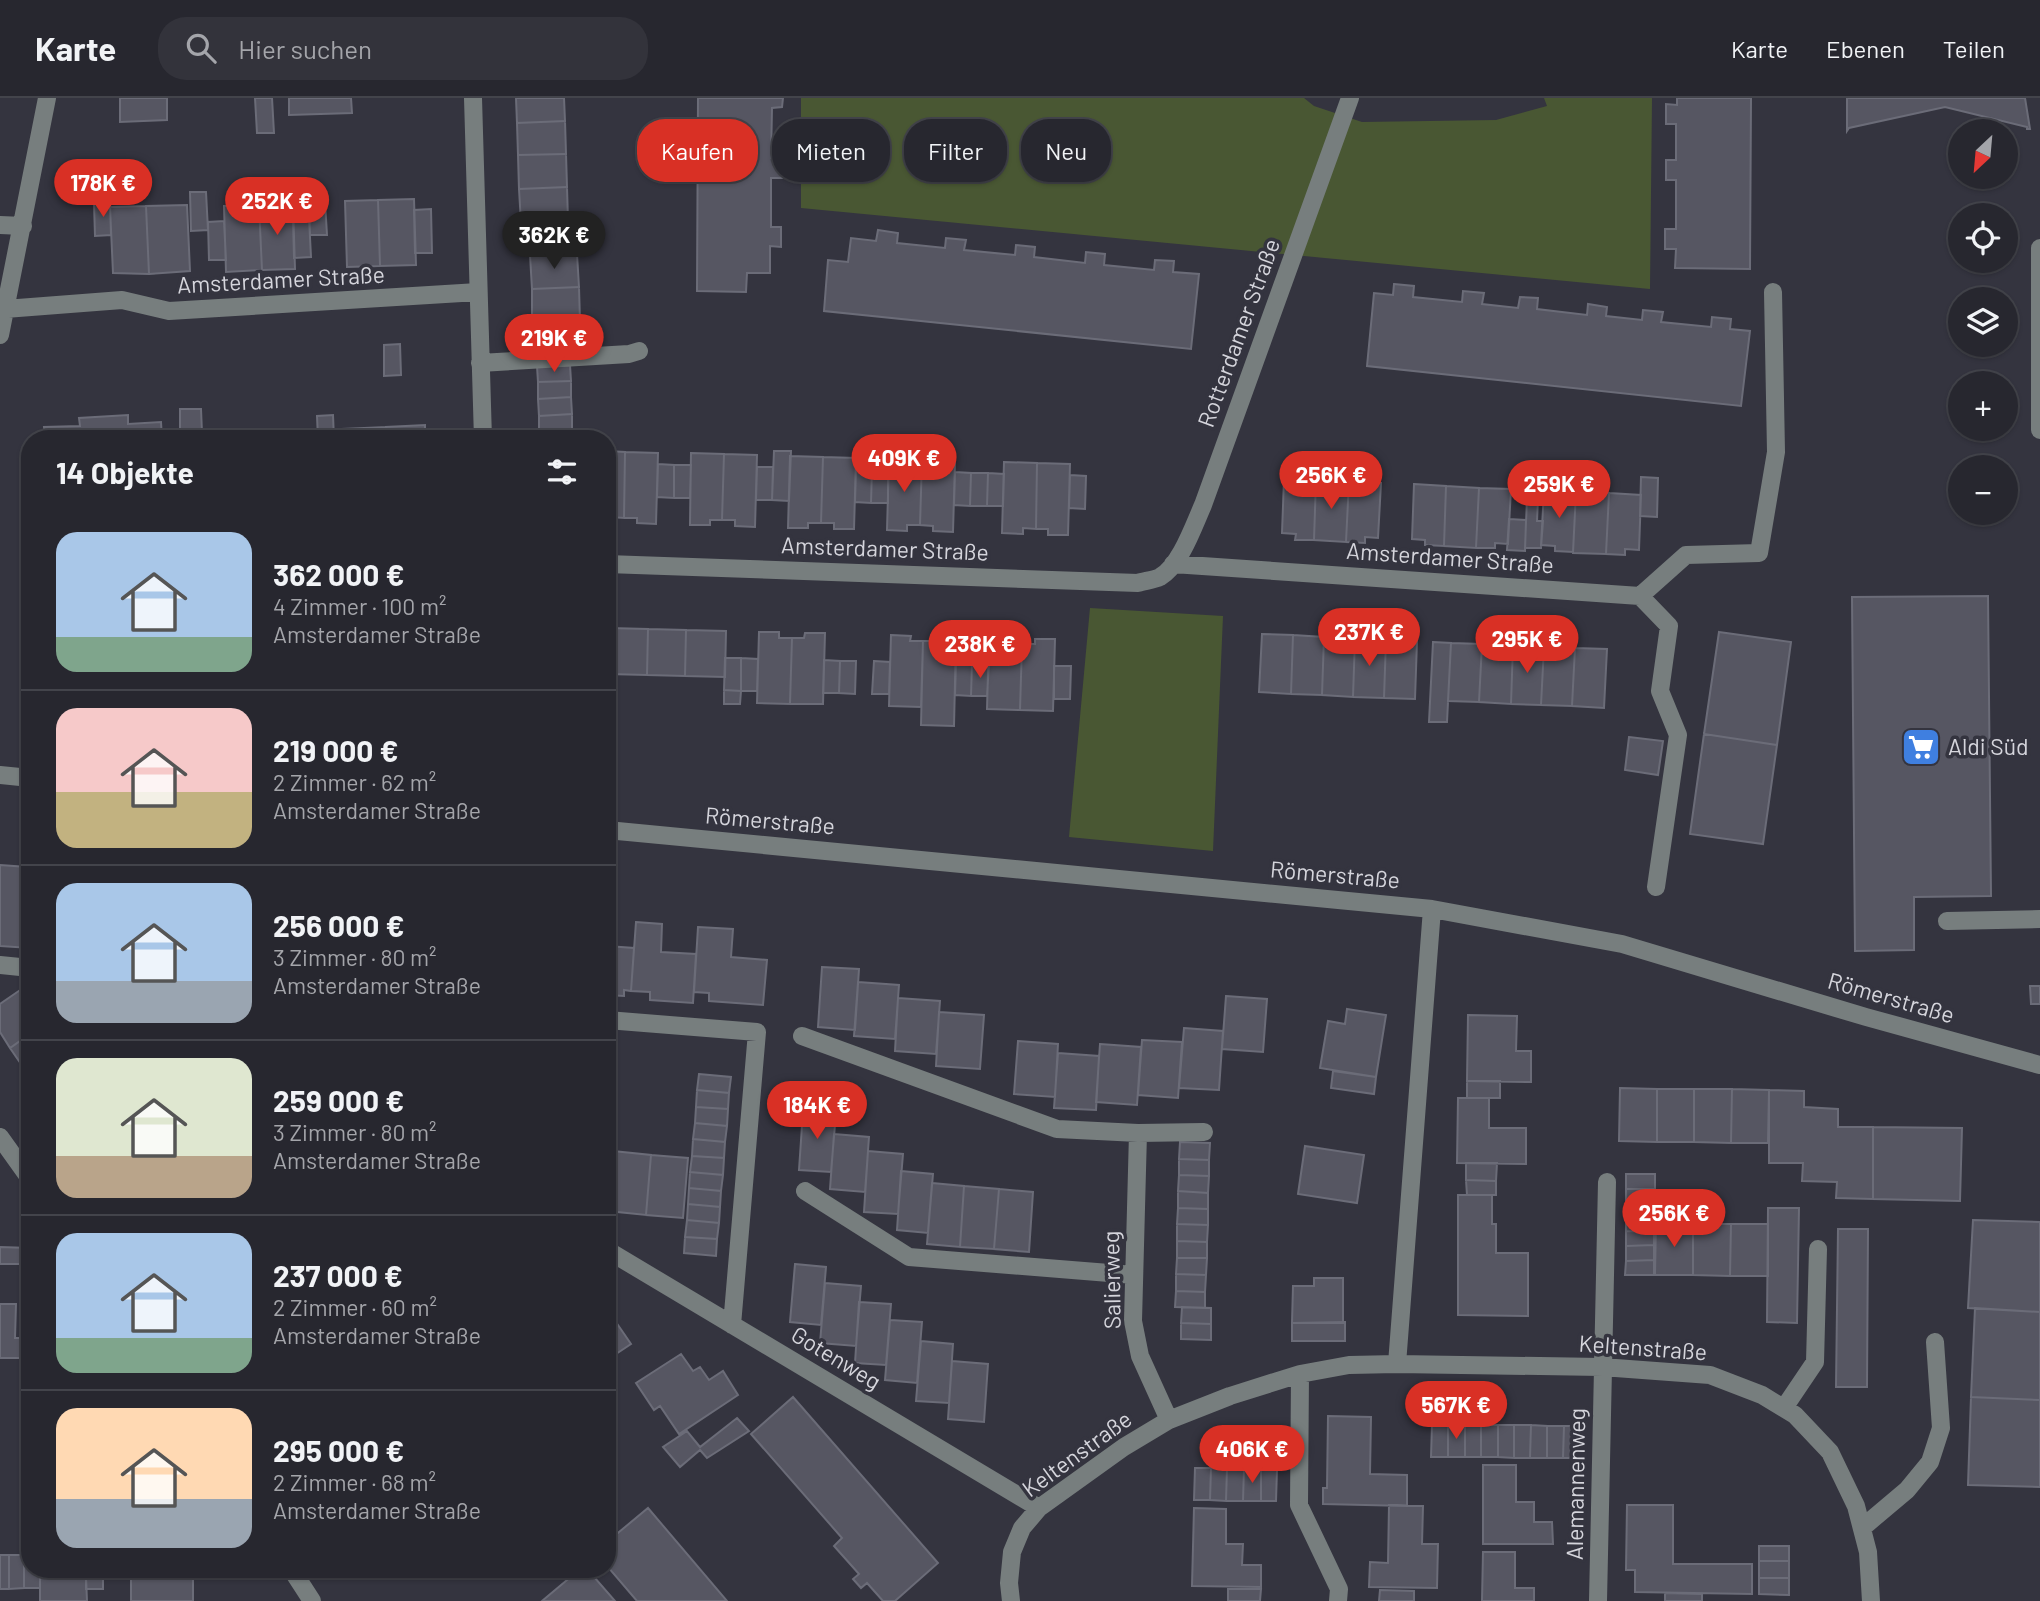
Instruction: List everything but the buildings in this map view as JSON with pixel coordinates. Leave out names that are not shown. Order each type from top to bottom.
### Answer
[{"type":"street","points":[[0,335],[47,98]]},
{"type":"street","points":[[473,98],[483,430]]},
{"type":"street","name":"Rotterdamer Straße","points":[[1167,570],[1188,540],[1203,505],[1350,98]]},
{"type":"street","points":[[0,225],[23,226]]},
{"type":"street","points":[[2040,248],[2040,430]]},
{"type":"street","name":"Amsterdamer Straße","points":[[5,309],[122,300],[169,311],[478,292]]},
{"type":"street","points":[[1656,887],[1678,735],[1660,691],[1669,626],[1640,596],[1686,555],[1759,553],[1776,452],[1773,292]]},
{"type":"street","points":[[480,363],[629,354],[639,351]]},
{"type":"street","name":"Amsterdamer Straße","points":[[616,564],[1138,583],[1167,570],[1640,596]]},
{"type":"street","points":[[0,775],[21,777]]},
{"type":"street","name":"Römerstraße","points":[[616,831],[1432,909],[1622,944],[1866,1017],[2040,1065]]},
{"type":"street","points":[[1397,1364],[1432,909]]},
{"type":"street","points":[[1947,921],[2040,919]]},
{"type":"street","points":[[0,965],[21,967]]},
{"type":"street","points":[[616,1021],[757,1032],[732,1325]]},
{"type":"street","points":[[802,1036],[1057,1129],[1138,1133],[1204,1132]]},
{"type":"street","name":"Salierweg","points":[[1138,1133],[1133,1321],[1140,1356],[1169,1420]]},
{"type":"street","points":[[0,1137],[21,1166]]},
{"type":"street","name":"Alemannenweg","points":[[1598,1601],[1607,1182]]},
{"type":"street","points":[[806,1191],[909,1257],[1134,1275]]},
{"type":"street","points":[[1784,1408],[1815,1362],[1818,1249]]},
{"type":"street","name":"Gotenweg","points":[[616,1255],[1039,1508]]},
{"type":"street","points":[[1862,1528],[1907,1490],[1930,1462],[1941,1428],[1936,1342]]},
{"type":"street","name":"Keltenstraße","points":[[1011,1601],[1009,1583],[1012,1552],[1022,1528],[1039,1508],[1124,1447],[1169,1420],[1230,1396],[1300,1374],[1349,1365],[1397,1364],[1602,1367],[1710,1375],[1762,1395],[1795,1415],[1829,1452],[1856,1506],[1868,1552],[1871,1601]]},
{"type":"street","points":[[1300,1374],[1299,1505],[1339,1589],[1338,1601]]},
{"type":"street","points":[[297,1578],[312,1601]]},
{"type":"green space","points":[[801,98],[1304,98],[1314,106],[1362,122],[1496,120],[1547,106],[1544,98],[1652,98],[1650,289],[801,208],[801,182],[890,182],[890,119],[801,119]]},
{"type":"green space","points":[[1090,608],[1223,616],[1213,851],[1069,837]]},
{"type":"place","name":"Aldi Süd","points":[[1921,747]]}]
